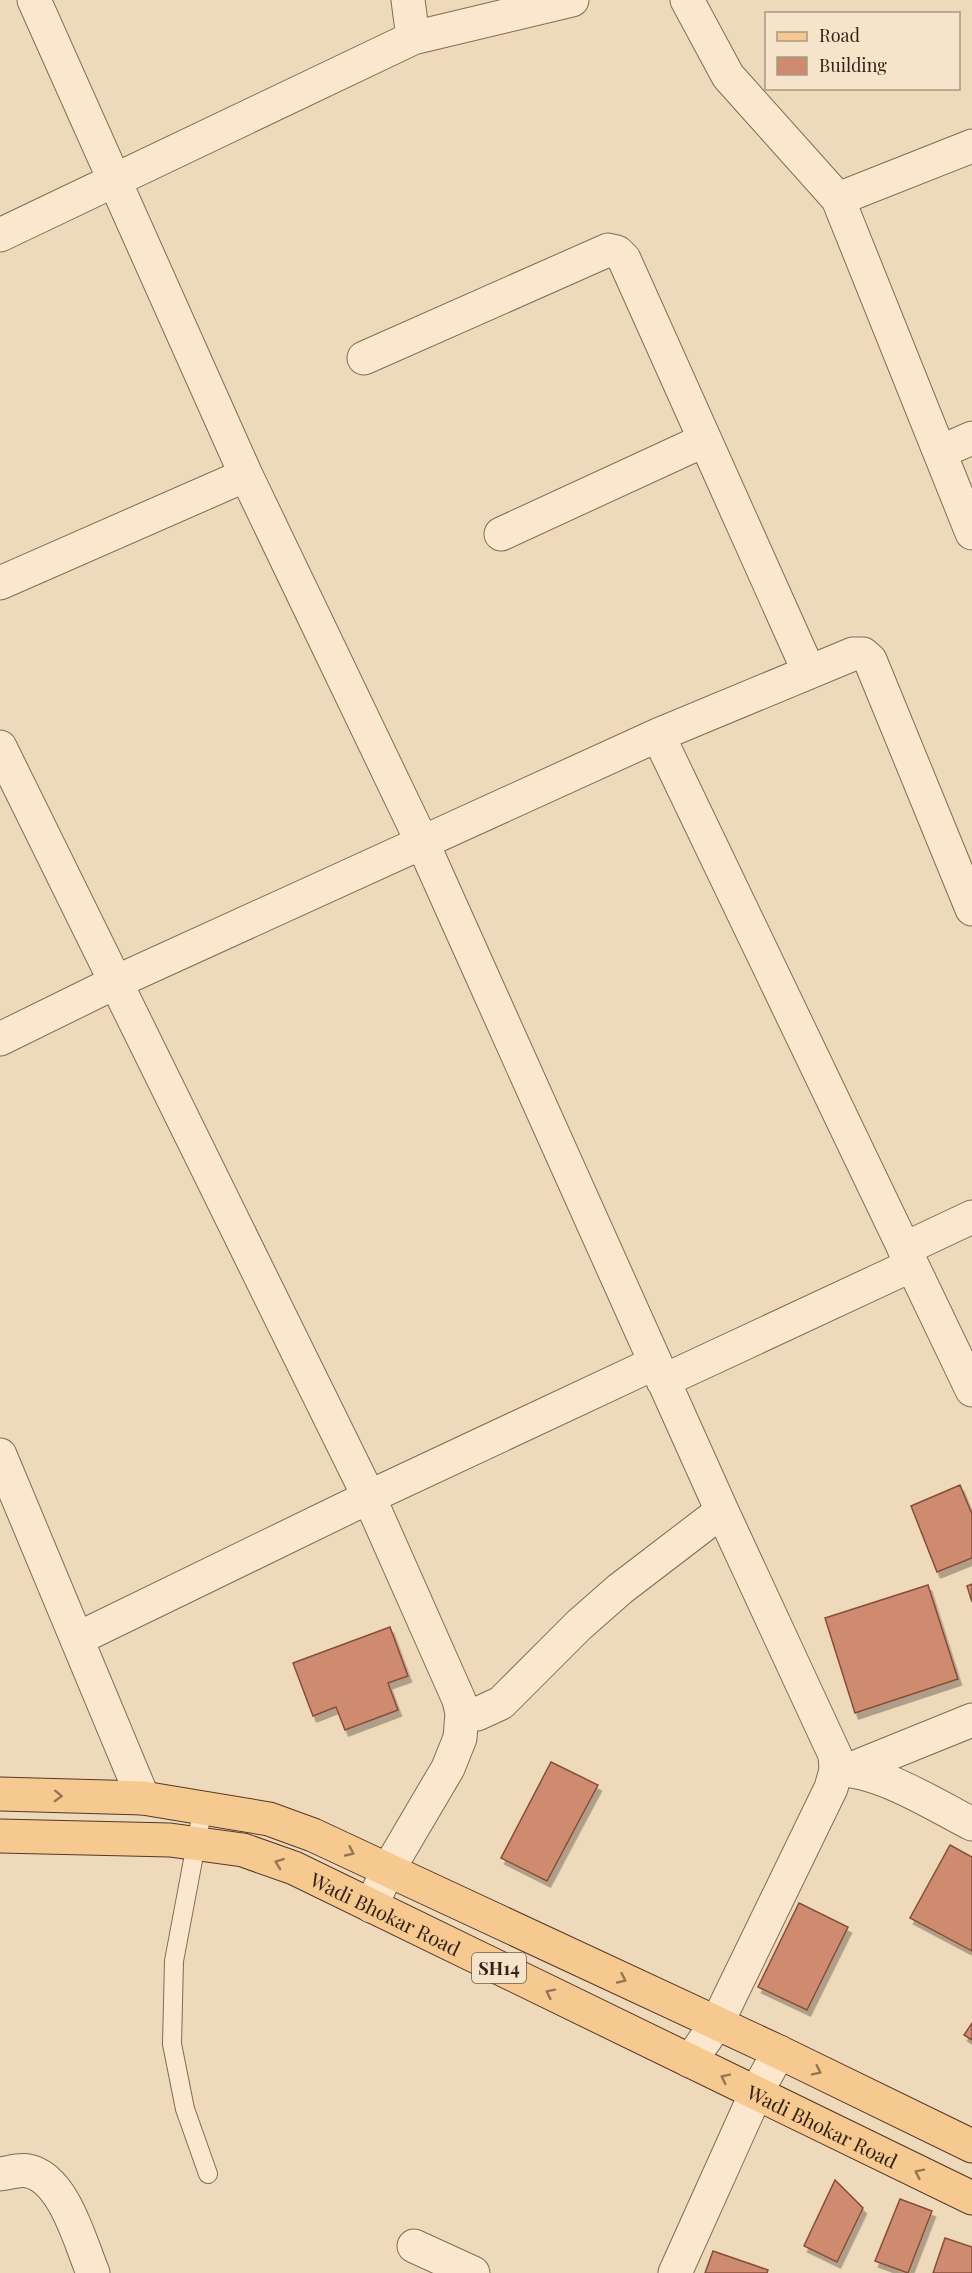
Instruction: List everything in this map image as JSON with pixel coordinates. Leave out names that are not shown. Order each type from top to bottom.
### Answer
[{"type":"main road","name":"Wadi Bhokar Road","points":[[0,1794],[143,1798],[269,1819],[313,1835],[717,2023],[972,2146]]},
{"type":"main road","name":"Wadi Bhokar Road","points":[[0,1836],[127,1838],[195,1843],[243,1850],[294,1868],[972,2198]]},
{"type":"street","points":[[34,0],[246,475],[423,844],[659,1372],[835,1755],[844,1770],[911,1794],[972,1824]]},
{"type":"street","points":[[408,0],[413,38]]},
{"type":"street","points":[[0,235],[413,38],[572,0]]},
{"type":"street","points":[[687,0],[728,76],[838,199],[972,533]]},
{"type":"street","points":[[838,199],[972,146]]},
{"type":"street","points":[[364,358],[608,250],[617,252],[624,258],[809,672]]},
{"type":"street","points":[[940,452],[972,438]]},
{"type":"street","points":[[501,534],[705,440]]},
{"type":"street","points":[[0,583],[246,475]]},
{"type":"street","points":[[0,1039],[116,982],[658,735],[853,654],[863,654],[870,660],[972,909]]},
{"type":"street","points":[[658,735],[972,1390]]},
{"type":"street","points":[[0,747],[369,1497],[459,1700],[462,1713],[460,1738],[448,1768],[388,1870],[371,1906]]},
{"type":"street","points":[[77,1639],[369,1497],[659,1372],[908,1257],[972,1218]]},
{"type":"street","points":[[1,1460],[143,1798]]},
{"type":"street","points":[[462,1713],[477,1714],[501,1703],[579,1624],[620,1589],[722,1511]]},
{"type":"street","points":[[690,2061],[717,2023],[831,1788],[844,1770],[972,1720]]},
{"type":"street","points":[[675,2273],[756,2093],[778,2052]]},
{"type":"street","points":[[0,2174],[27,2170],[47,2179],[62,2199],[93,2273]]},
{"type":"street","points":[[414,2246],[473,2273]]},
{"type":"lane","points":[[203,1807],[174,1961],[172,2044],[186,2109],[208,2174]]},
{"type":"building","points":[[960,1485],[972,1514],[972,1558],[937,1572],[911,1506]]},
{"type":"building","points":[[972,1584],[972,1602],[967,1586]]},
{"type":"building","points":[[928,1585],[958,1679],[855,1713],[825,1618]]},
{"type":"building","points":[[390,1627],[408,1676],[388,1683],[398,1710],[345,1730],[336,1707],[313,1716],[293,1663]]},
{"type":"building","points":[[551,1762],[598,1785],[547,1881],[501,1858]]},
{"type":"building","points":[[950,1845],[972,1857],[972,1951],[910,1918]]},
{"type":"building","points":[[799,1903],[848,1927],[807,2010],[758,1987]]},
{"type":"building","points":[[972,2023],[972,2040],[964,2035]]},
{"type":"building","points":[[835,2180],[863,2208],[837,2262],[804,2246]]},
{"type":"building","points":[[900,2199],[932,2211],[908,2273],[875,2261]]},
{"type":"building","points":[[945,2238],[972,2247],[972,2273],[933,2273]]},
{"type":"building","points":[[713,2251],[768,2270],[767,2273],[705,2273]]}]
